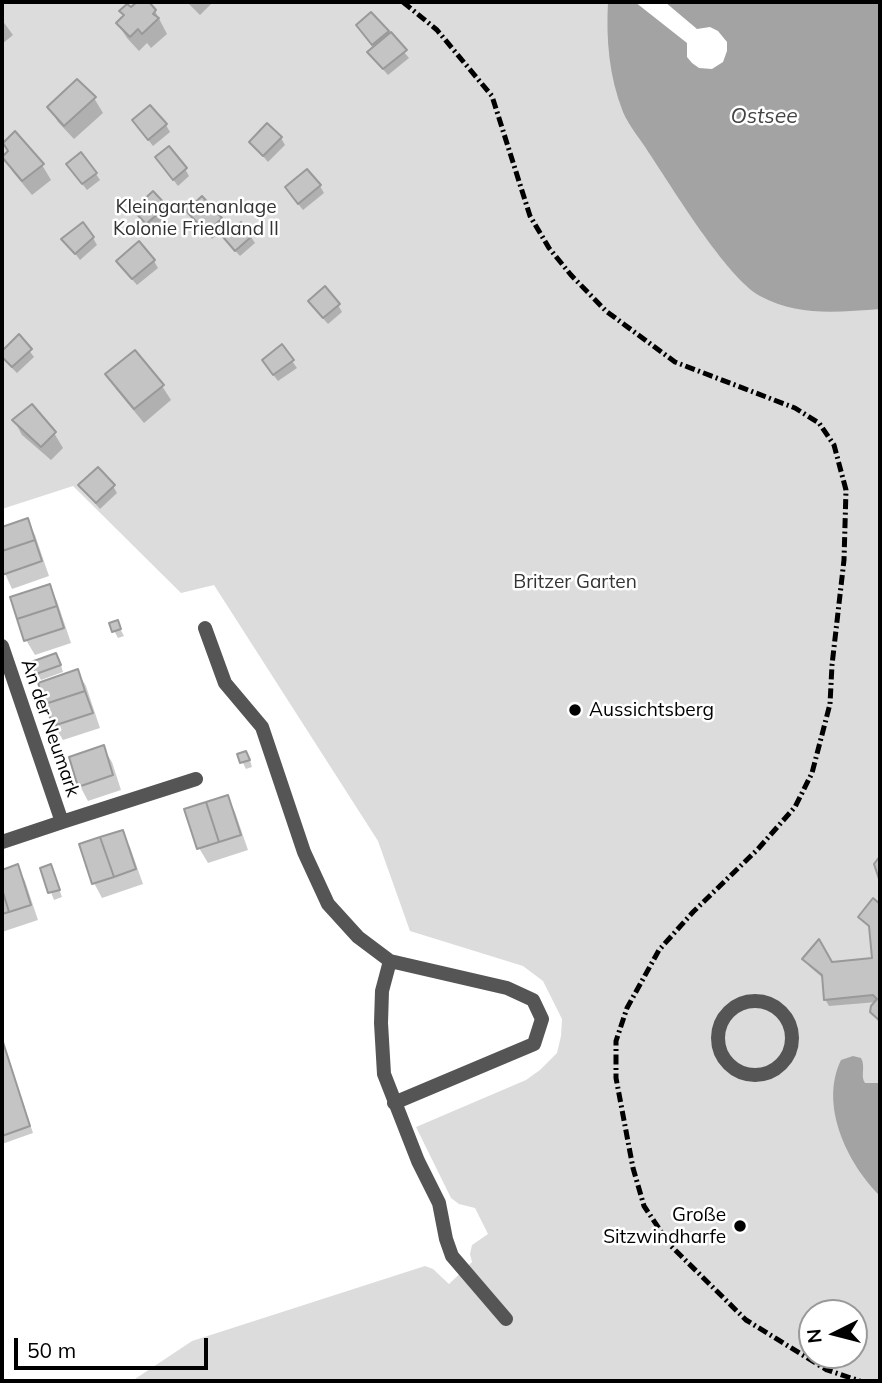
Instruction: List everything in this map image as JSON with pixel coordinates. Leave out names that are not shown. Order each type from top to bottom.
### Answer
[{"type":"lane","points":[[205,628],[225,683],[262,727],[304,852],[328,904],[358,937],[390,961],[507,988],[533,1000],[542,1019],[534,1044],[394,1103]]},
{"type":"lane","name":"An der Neumark","points":[[2,646],[62,822]]},
{"type":"lane","name":"An der Neumark","points":[[2,842],[196,779]]},
{"type":"lane","points":[[390,961],[382,991],[384,1074],[418,1161],[439,1203],[452,1256],[506,1319]]},
{"type":"lane","points":[[753,1000],[765,1001],[786,1016],[792,1040],[789,1053],[782,1063],[771,1071],[759,1075],[746,1074],[734,1069],[725,1060],[717,1040],[718,1029],[729,1009],[753,1000]]},
{"type":"green space","name":"Britzer Garten","points":[[2,2],[880,2],[880,1381],[132,1381],[192,1341],[425,1266],[433,1269],[449,1284],[472,1262],[472,1245],[488,1234],[475,1208],[459,1204],[451,1198],[416,1127],[526,1080],[540,1070],[557,1053],[562,1019],[543,981],[523,966],[410,931],[378,841],[214,585],[181,593],[73,486],[2,509]]},
{"type":"water","name":"Ostsee","points":[[608,2],[880,2],[880,309],[819,312],[804,310],[775,303],[746,286],[685,208],[623,112],[614,85],[610,58]]},
{"type":"water","points":[[853,1056],[861,1058],[865,1083],[880,1083],[880,1196],[868,1183],[847,1150],[835,1114],[835,1077],[841,1060]]},
{"type":"pier","points":[[635,2],[665,2],[697,29],[710,27],[718,31],[727,42],[723,62],[712,69],[699,68],[687,57],[687,43]]},
{"type":"building","points":[[137,2],[149,2],[156,10],[153,14],[159,18],[142,34],[138,29],[130,37],[116,23],[124,15],[119,11],[127,4],[131,7]]},
{"type":"building","points":[[371,12],[389,31],[372,45],[356,25]]},
{"type":"building","points":[[391,32],[407,50],[383,69],[367,52]]},
{"type":"building","points":[[77,79],[96,97],[64,126],[47,107]]},
{"type":"building","points":[[150,105],[167,124],[148,140],[132,120]]},
{"type":"building","points":[[267,123],[282,137],[263,156],[249,142]]},
{"type":"building","points":[[15,131],[44,164],[22,181],[2,157],[8,151],[3,143]]},
{"type":"building","points":[[169,146],[187,168],[173,180],[155,157]]},
{"type":"building","points":[[81,152],[97,173],[82,184],[66,164]]},
{"type":"building","points":[[307,169],[321,185],[298,204],[285,187]]},
{"type":"building","points":[[153,191],[167,206],[146,224],[133,210]]},
{"type":"building","points":[[202,196],[222,218],[207,233],[186,211]]},
{"type":"building","points":[[83,222],[94,237],[75,254],[61,239]]},
{"type":"building","points":[[241,222],[252,236],[235,251],[223,237]]},
{"type":"building","points":[[139,241],[155,260],[132,279],[116,261]]},
{"type":"building","points":[[325,286],[340,304],[323,318],[308,301]]},
{"type":"building","points":[[19,334],[32,349],[12,367],[2,357],[2,351]]},
{"type":"building","points":[[282,344],[294,360],[273,375],[262,360]]},
{"type":"building","points":[[135,350],[164,385],[134,409],[105,374]]},
{"type":"building","points":[[32,404],[56,432],[41,447],[12,420]]},
{"type":"building","points":[[98,467],[115,485],[96,503],[78,485]]},
{"type":"building","points":[[28,518],[35,540],[2,551],[2,527]]},
{"type":"building","points":[[35,540],[42,561],[2,575],[2,551]]},
{"type":"building","points":[[50,584],[57,606],[17,619],[10,597]]},
{"type":"building","points":[[57,606],[64,628],[24,641],[17,619]]},
{"type":"building","points":[[118,620],[121,629],[112,632],[109,623]]},
{"type":"building","points":[[56,653],[61,665],[36,674],[31,662]]},
{"type":"building","points":[[78,669],[85,691],[45,704],[38,683]]},
{"type":"building","points":[[85,691],[93,713],[53,726],[45,704]]},
{"type":"building","points":[[104,745],[113,775],[78,787],[69,757]]},
{"type":"building","points":[[246,751],[250,760],[240,763],[237,754]]},
{"type":"building","points":[[228,795],[241,835],[219,842],[206,802]]},
{"type":"building","points":[[206,802],[219,842],[197,849],[184,809]]},
{"type":"building","points":[[123,830],[136,869],[114,877],[100,837]]},
{"type":"building","points":[[100,837],[114,877],[92,884],[79,844]]},
{"type":"building","points":[[880,856],[880,882],[874,864]]},
{"type":"building","points":[[18,864],[31,905],[9,912],[2,889],[2,870]]},
{"type":"building","points":[[51,864],[60,890],[48,893],[40,868]]},
{"type":"building","points":[[2,889],[9,912],[2,914]]},
{"type":"building","points":[[873,898],[880,904],[880,1021],[870,1012],[877,999],[873,995],[824,1000],[822,975],[802,959],[819,939],[832,962],[872,958],[869,926],[858,917]]},
{"type":"building","points":[[2,1039],[30,1126],[2,1136]]},
{"type":"railway","points":[[403,2],[437,30],[492,96],[530,216],[549,248],[606,311],[675,362],[795,408],[819,423],[834,445],[846,490],[844,560],[830,704],[812,773],[795,807],[758,849],[693,912],[659,950],[627,1008],[616,1041],[616,1078],[633,1168],[644,1206],[670,1245],[746,1320],[827,1370],[860,1381]]},
{"type":"place","name":"Aussichtsberg","points":[[575,710]]},
{"type":"place","name":"Große Sitzwindharfe","points":[[740,1226]]},
{"type":"park label","name":"Kleingartenanlage Kolonie Friedland II","points":[[196,218]]}]
